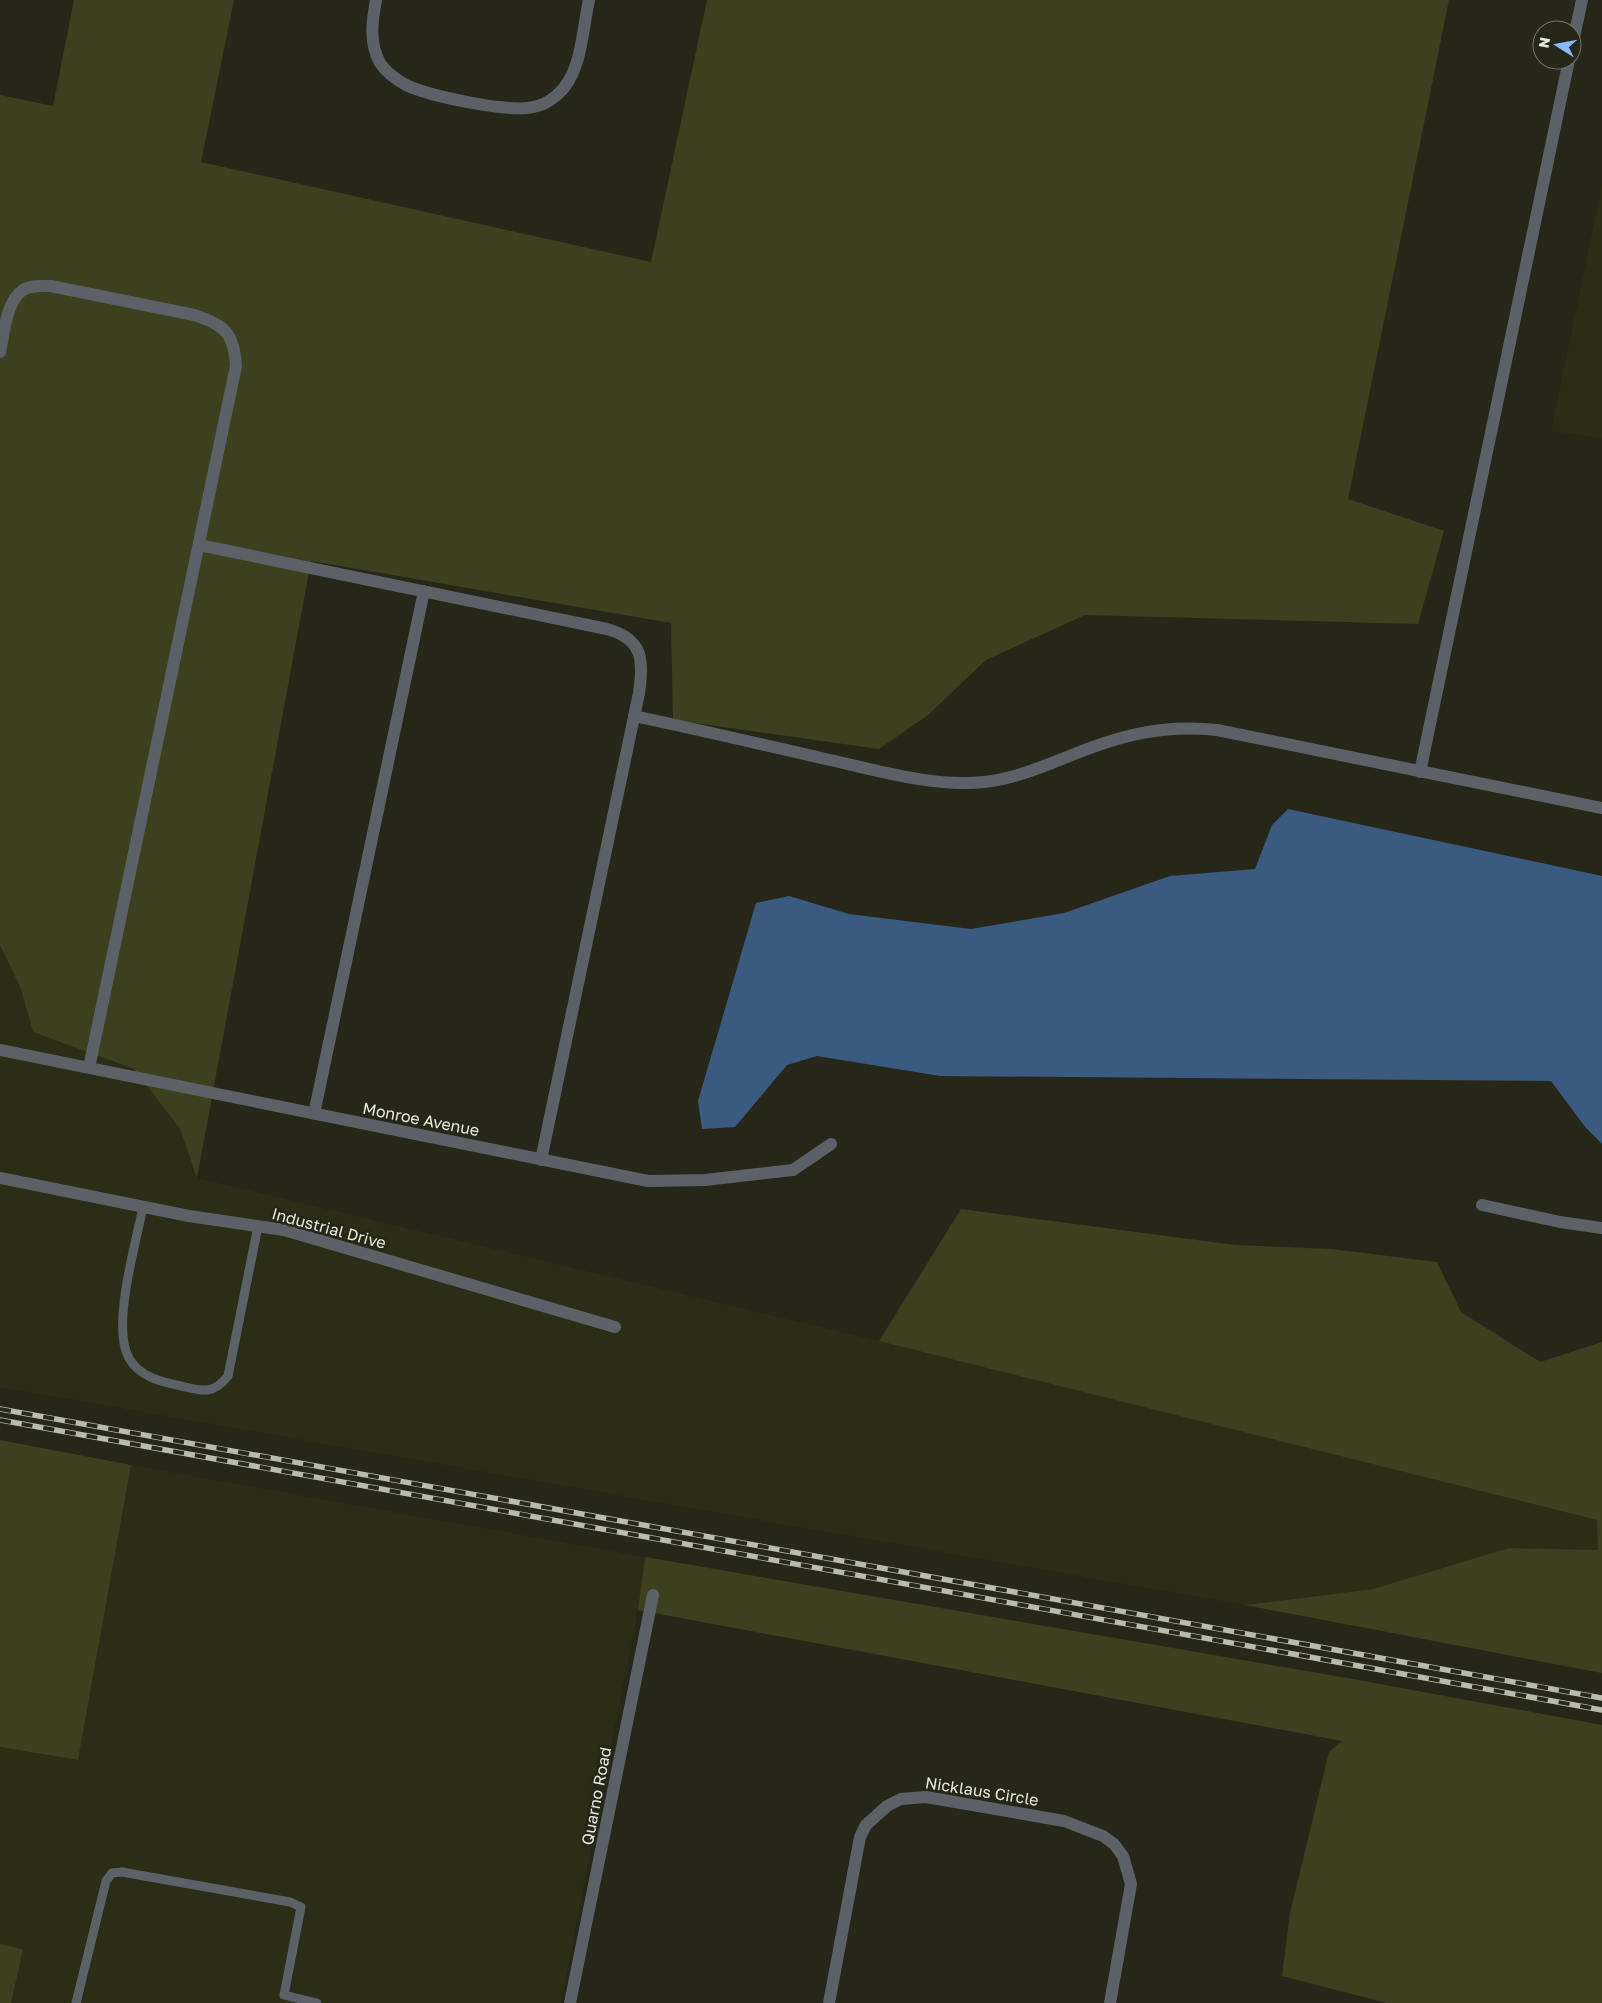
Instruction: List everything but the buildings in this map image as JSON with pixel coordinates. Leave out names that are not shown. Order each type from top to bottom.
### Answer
[{"type":"street","points":[[376,0],[372,33],[375,50],[381,64],[392,75],[406,85],[426,91],[513,108],[532,108],[544,103],[556,96],[566,84],[573,73],[589,0]]},
{"type":"street","points":[[1578,20],[1582,0]]},
{"type":"street","points":[[1420,772],[1567,70]]},
{"type":"street","points":[[0,352],[13,301],[23,290],[36,286],[50,286],[194,315],[212,321],[228,332],[235,348],[236,366],[89,1068]]},
{"type":"street","points":[[199,545],[621,633],[632,641],[639,652],[642,677],[541,1160]]},
{"type":"street","points":[[314,1114],[424,591]]},
{"type":"street","points":[[634,716],[889,773],[956,783],[1006,779],[1036,770],[1130,734],[1189,727],[1218,730],[1602,808]]},
{"type":"street","name":"Monroe Avenue","points":[[0,1050],[648,1181],[705,1180],[793,1170],[831,1144]]},
{"type":"street","name":"Industrial Drive","points":[[0,1178],[143,1207],[284,1230],[615,1327]]},
{"type":"street","points":[[1482,1205],[1560,1222],[1602,1228]]},
{"type":"street","name":"Quarno Road","points":[[570,2003],[653,1595]]},
{"type":"street","name":"Nicklaus Circle","points":[[829,2003],[860,1837],[866,1825],[888,1806],[907,1798],[926,1797],[1064,1821],[1092,1830],[1114,1844],[1123,1856],[1131,1884],[1110,2003]]},
{"type":"lane","points":[[143,1207],[124,1304],[122,1343],[129,1359],[144,1373],[160,1382],[199,1390],[206,1391],[220,1386],[228,1376],[258,1226]]},
{"type":"lane","points":[[76,2003],[106,1880],[112,1873],[122,1872],[290,1902],[301,1907],[283,1999],[317,2003]]},
{"type":"shaded area","points":[[74,0],[234,0],[201,162],[651,262],[707,0],[1449,0],[1348,499],[1444,531],[1418,624],[1085,615],[986,660],[928,715],[879,749],[673,720],[671,623],[311,561],[197,1178],[180,1129],[134,1069],[33,1032],[21,989],[0,945],[0,95],[53,106]]},
{"type":"shaded area","points":[[1602,185],[1602,438],[1551,431]]},
{"type":"shaded area","points":[[0,945],[21,989],[33,1032],[134,1069],[180,1129],[197,1178],[879,1341],[1597,1520],[1599,1550],[1509,1548],[1373,1589],[1245,1605],[0,1387]]},
{"type":"shaded area","points":[[961,1209],[1235,1245],[1331,1249],[1437,1262],[1461,1312],[1540,1362],[1602,1342],[1602,1673],[1245,1605],[1373,1589],[1509,1548],[1598,1550],[1597,1520],[879,1341]]},
{"type":"shaded area","points":[[0,1440],[131,1465],[78,1760],[0,1747]]},
{"type":"shaded area","points":[[131,1465],[645,1557],[638,1610],[561,2003],[11,2003],[22,1949],[0,1944],[0,1747],[78,1760]]},
{"type":"shaded area","points":[[645,1557],[1353,1679],[1602,1725],[1602,2003],[1387,2003],[1282,1976],[1290,1913],[1329,1752],[1342,1741],[638,1610]]},
{"type":"shaded area","points":[[0,1944],[23,1949],[11,2003],[0,2003]]},
{"type":"water","points":[[1288,809],[1602,876],[1602,1144],[1586,1128],[1551,1081],[940,1076],[817,1056],[787,1065],[735,1127],[702,1129],[698,1101],[756,903],[789,896],[849,914],[971,929],[1064,913],[1170,876],[1255,869],[1272,825]]},
{"type":"railway","points":[[0,1409],[1602,1698]]},
{"type":"railway","points":[[0,1420],[1602,1710]]}]
